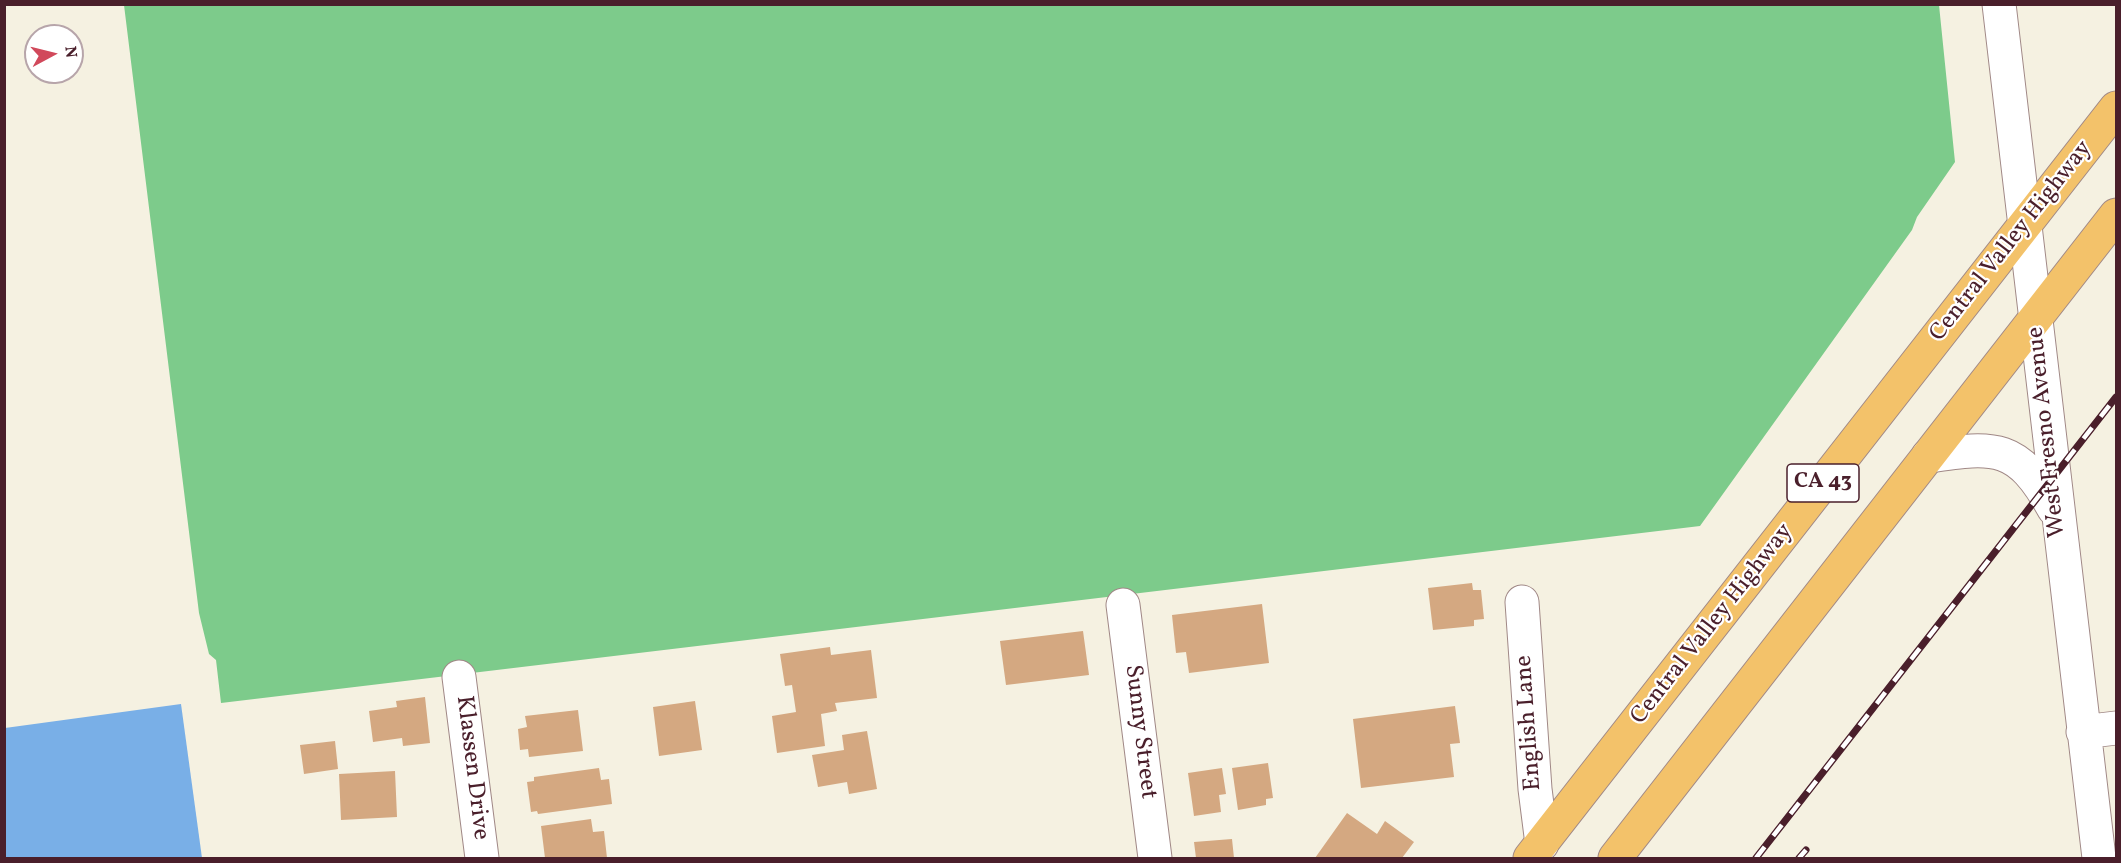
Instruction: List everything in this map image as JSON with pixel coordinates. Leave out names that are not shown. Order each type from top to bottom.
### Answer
[{"type":"main road","name":"Central Valley Highway","points":[[1536,851],[2116,108]]},
{"type":"main road","name":"CA 43","points":[[1615,858],[2116,215]]},
{"type":"street","name":"West Fresno Avenue","points":[[1999,4],[2057,516],[2099,858]]},
{"type":"street","points":[[1928,456],[1978,449],[2002,452],[2033,476],[2057,516]]},
{"type":"street","name":"English Lane","points":[[1522,602],[1535,789],[1536,851]]},
{"type":"street","name":"Sunny Street","points":[[1123,605],[1155,858]]},
{"type":"street","name":"Klassen Drive","points":[[459,677],[482,858]]},
{"type":"street","points":[[2083,732],[2116,728]]},
{"type":"green space","points":[[124,5],[1939,5],[1955,162],[1917,217],[1912,230],[1700,526],[221,703],[216,660],[209,654],[199,613]]},
{"type":"water","points":[[181,704],[202,858],[5,858],[5,728]]},
{"type":"building","points":[[1472,583],[1473,590],[1481,590],[1484,619],[1474,620],[1474,626],[1433,630],[1428,588]]},
{"type":"building","points":[[1262,604],[1269,663],[1189,673],[1186,652],[1176,653],[1172,615]]},
{"type":"building","points":[[1083,631],[1089,675],[1006,685],[1000,641]]},
{"type":"building","points":[[830,647],[831,655],[871,650],[877,698],[835,703],[837,711],[821,714],[825,746],[777,753],[772,716],[796,712],[792,685],[785,686],[780,654]]},
{"type":"building","points":[[425,697],[430,743],[403,746],[402,738],[373,742],[369,711],[397,707],[396,701]]},
{"type":"building","points":[[695,701],[702,750],[659,756],[653,707]]},
{"type":"building","points":[[1455,706],[1460,743],[1450,744],[1454,777],[1361,788],[1353,719]]},
{"type":"building","points":[[578,710],[583,751],[529,757],[528,749],[520,750],[518,729],[527,727],[525,716]]},
{"type":"building","points":[[867,731],[877,789],[849,794],[847,782],[818,787],[812,755],[844,750],[842,735]]},
{"type":"building","points":[[335,741],[338,769],[304,774],[300,745]]},
{"type":"building","points":[[1268,763],[1273,798],[1266,799],[1266,805],[1238,810],[1232,768]]},
{"type":"building","points":[[599,768],[601,780],[609,779],[612,804],[538,814],[537,811],[531,812],[527,782],[534,781],[534,777]]},
{"type":"building","points":[[1222,768],[1226,794],[1219,795],[1221,812],[1194,816],[1188,773]]},
{"type":"building","points":[[395,771],[397,817],[341,820],[339,774]]},
{"type":"building","points":[[1347,813],[1377,834],[1385,821],[1414,842],[1402,858],[1315,858]]},
{"type":"building","points":[[591,819],[593,832],[604,831],[607,858],[545,858],[541,826]]},
{"type":"building","points":[[1232,839],[1234,858],[1196,858],[1194,842]]},
{"type":"railway","points":[[1756,858],[2116,397]]},
{"type":"railway","points":[[1799,858],[1806,850]]}]
